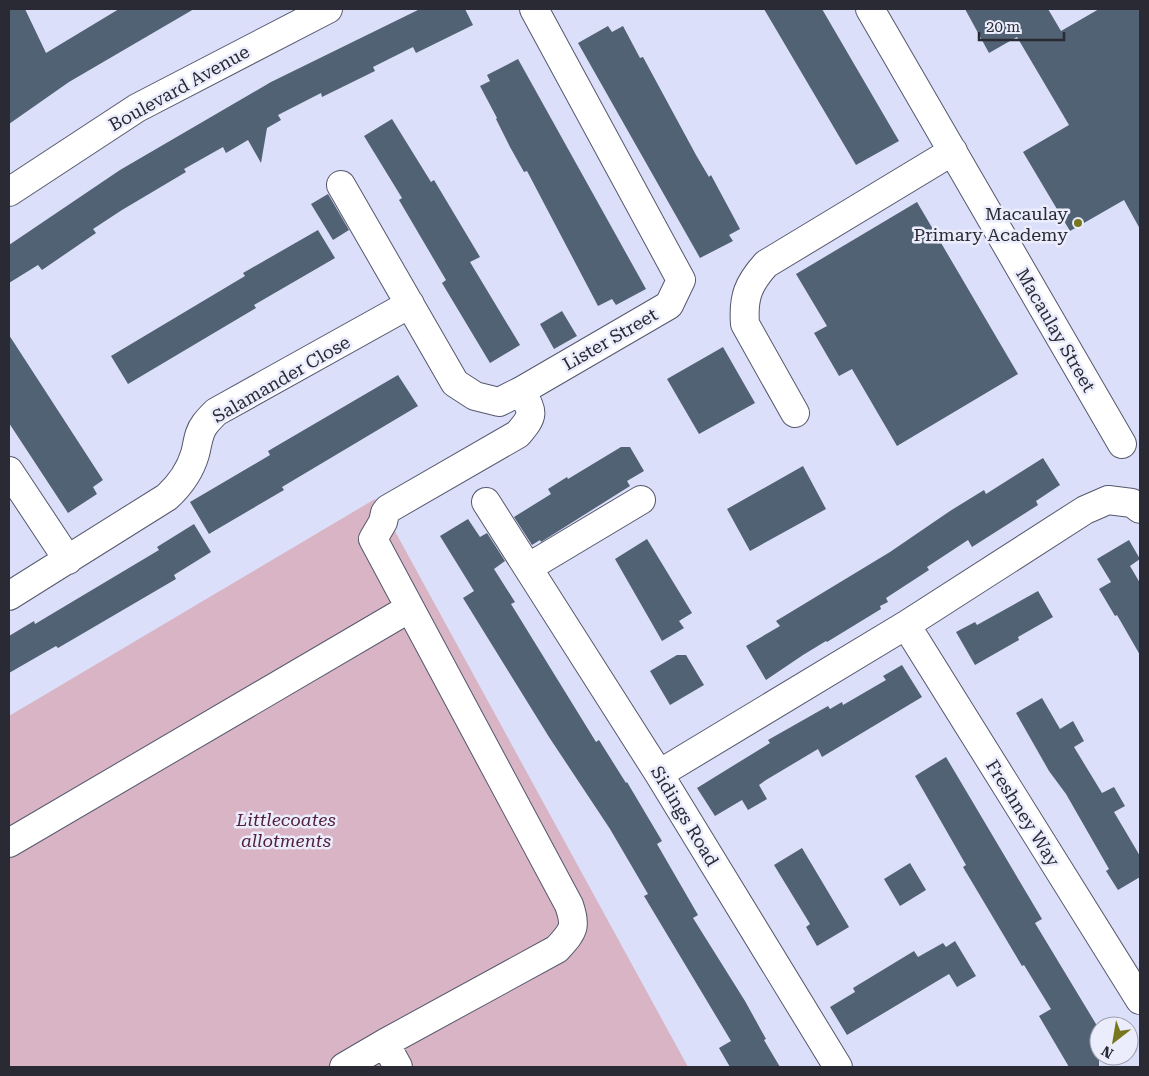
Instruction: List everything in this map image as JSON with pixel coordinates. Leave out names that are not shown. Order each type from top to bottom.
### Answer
[{"type":"street","name":"Boulevard Avenue","points":[[9,192],[137,108],[328,9]]},
{"type":"street","name":"Lister Street","points":[[341,185],[455,383],[475,396],[499,402],[669,305],[681,280],[534,9]]},
{"type":"street","name":"Macaulay Street","points":[[870,9],[1122,444]]},
{"type":"street","points":[[795,413],[745,324],[744,309],[747,290],[766,264],[953,151]]},
{"type":"street","name":"Salamander Close","points":[[9,596],[154,506],[179,486],[189,470],[198,438],[205,424],[216,412],[410,304]]},
{"type":"street","points":[[344,1067],[557,949],[570,934],[574,920],[569,905],[373,539],[388,509],[518,434],[529,421],[531,410],[521,391]]},
{"type":"street","points":[[9,471],[68,560]]},
{"type":"street","points":[[528,567],[641,500]]},
{"type":"street","points":[[659,774],[906,625],[1085,510],[1108,500],[1132,503],[1140,509]]},
{"type":"street","name":"Sidings Road","points":[[486,502],[659,774],[838,1067]]},
{"type":"street","points":[[9,843],[410,608]]},
{"type":"street","name":"Freshney Way","points":[[906,625],[1140,1000]]},
{"type":"street","points":[[385,1043],[398,1067]]},
{"type":"green space","name":"Littlecoates allotments","points":[[375,499],[385,513],[688,1067],[9,1067],[9,716]]},
{"type":"building","points":[[9,9],[25,9],[46,53],[119,9],[194,9],[69,82],[9,124]]},
{"type":"building","points":[[420,9],[465,9],[473,25],[416,53],[413,47],[373,67],[375,71],[322,97],[321,93],[278,115],[281,120],[267,128],[261,163],[248,140],[226,153],[223,147],[184,169],[186,172],[93,229],[96,233],[42,270],[38,265],[9,283],[9,245],[120,170],[271,82]]},
{"type":"building","points":[[764,9],[822,9],[899,141],[856,165]]},
{"type":"building","points":[[965,9],[1048,9],[1061,31],[1099,9],[1140,9],[1140,229],[1124,200],[1070,231],[1023,152],[1069,125],[1017,37],[989,53]]},
{"type":"building","points":[[608,26],[612,32],[623,26],[640,58],[643,57],[696,155],[709,177],[711,175],[740,229],[729,235],[733,241],[700,258],[578,43]]},
{"type":"building","points":[[518,59],[646,289],[616,305],[612,299],[598,306],[527,171],[524,172],[510,147],[480,86],[490,81],[487,75]]},
{"type":"building","points":[[392,119],[431,182],[434,180],[480,257],[470,262],[520,345],[490,363],[442,283],[446,280],[399,200],[402,198],[364,136]]},
{"type":"building","points":[[328,194],[349,230],[333,240],[311,204]]},
{"type":"building","points":[[917,202],[1018,374],[897,446],[852,369],[839,376],[814,333],[827,326],[796,274]]},
{"type":"building","points":[[318,230],[335,258],[254,305],[256,308],[128,384],[111,356],[245,276],[243,273]]},
{"type":"building","points":[[562,311],[577,336],[554,349],[540,324]]},
{"type":"building","points":[[9,335],[103,480],[93,487],[97,494],[68,513],[9,423]]},
{"type":"building","points":[[723,347],[755,403],[699,434],[667,379]]},
{"type":"building","points":[[398,375],[418,406],[282,487],[284,490],[209,534],[190,502],[270,455],[268,451]]},
{"type":"building","points":[[621,447],[630,447],[644,471],[627,481],[630,486],[541,542],[540,540],[532,545],[514,517],[551,494],[548,489]]},
{"type":"building","points":[[1043,458],[1060,485],[1036,501],[1038,505],[972,547],[968,540],[927,567],[929,570],[886,598],[888,602],[880,606],[881,609],[803,655],[766,680],[746,646],[780,626],[776,621],[890,552],[984,490],[986,494]]},
{"type":"building","points":[[803,466],[826,509],[750,551],[727,509]]},
{"type":"building","points":[[468,519],[480,537],[487,533],[505,561],[494,569],[515,602],[511,604],[596,742],[599,740],[627,782],[662,841],[657,844],[698,915],[693,918],[745,1001],[780,1067],[730,1067],[719,1048],[731,1041],[644,896],[648,894],[610,829],[549,737],[463,598],[474,591],[440,536]]},
{"type":"building","points":[[194,524],[211,552],[174,575],[176,579],[58,648],[56,646],[9,673],[9,636],[34,621],[35,624],[159,550],[157,547]]},
{"type":"building","points":[[647,539],[692,613],[679,621],[684,628],[662,641],[615,559]]},
{"type":"building","points":[[1129,540],[1140,559],[1130,566],[1140,583],[1140,655],[1117,615],[1115,616],[1099,589],[1111,582],[1097,559]]},
{"type":"building","points":[[1038,591],[1053,617],[1018,637],[1019,640],[975,665],[956,632],[975,622],[977,625]]},
{"type":"building","points":[[677,655],[686,655],[704,685],[670,705],[650,671]]},
{"type":"building","points":[[902,665],[922,697],[822,757],[818,749],[766,780],[759,785],[767,799],[748,810],[742,800],[715,816],[697,788],[770,743],[768,740],[828,706],[830,709],[842,702],[843,705],[886,680],[883,676]]},
{"type":"building","points":[[1042,698],[1060,729],[1073,721],[1084,741],[1074,747],[1102,793],[1114,787],[1125,806],[1114,812],[1140,856],[1140,877],[1118,890],[1106,871],[1109,869],[1066,794],[1049,771],[1016,713]]},
{"type":"building","points":[[946,757],[1042,919],[1035,923],[1091,1016],[1089,1016],[1089,1066],[1099,1067],[1069,1067],[1039,1016],[1051,1009],[1024,965],[1022,966],[963,867],[966,865],[915,776]]},
{"type":"building","points":[[802,848],[849,927],[817,946],[806,927],[810,924],[774,865]]},
{"type":"building","points":[[910,863],[926,890],[900,906],[884,879]]},
{"type":"building","points":[[955,941],[976,976],[957,987],[949,974],[847,1035],[830,1007],[855,992],[853,988],[914,951],[918,957],[943,943],[946,947]]},
{"type":"place","name":"Macaulay Primary Academy","points":[[1078,223]]}]
